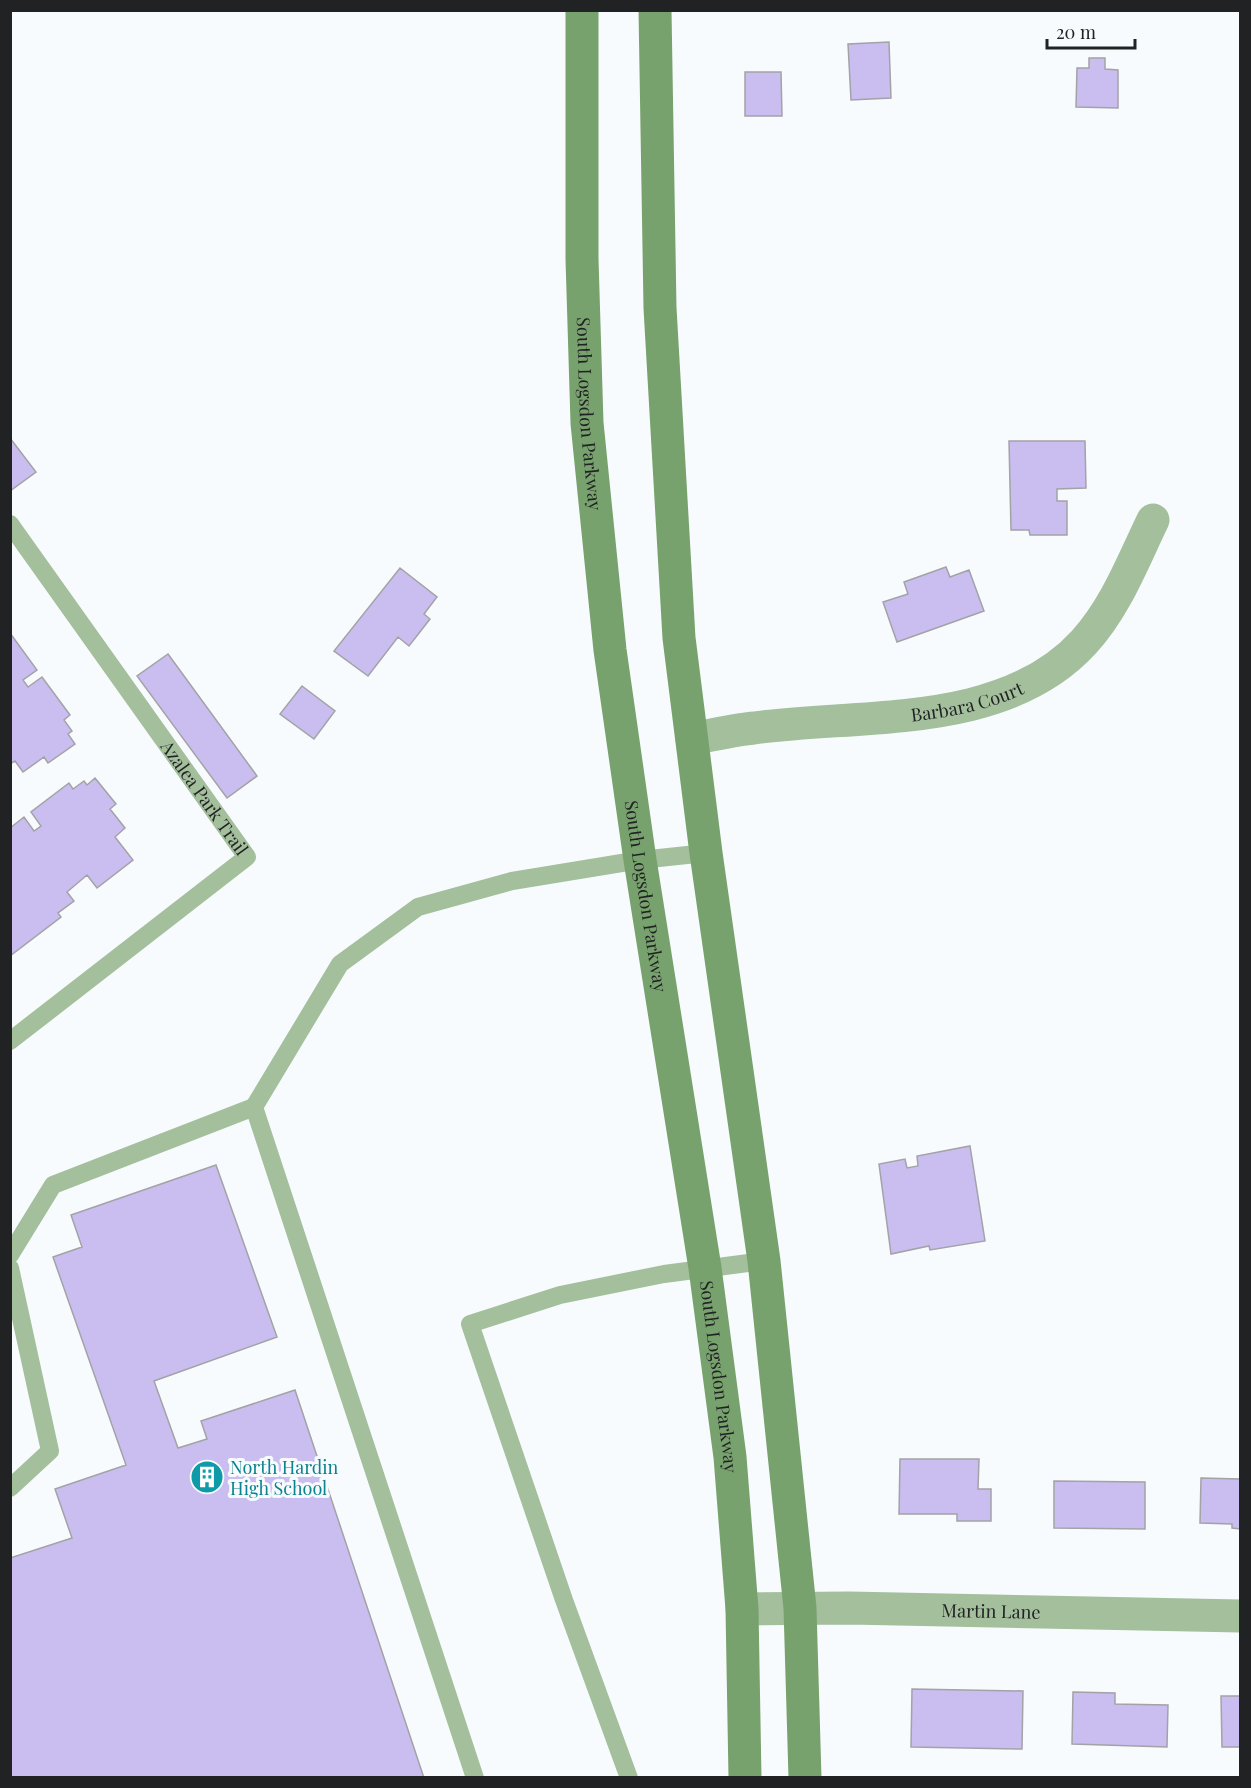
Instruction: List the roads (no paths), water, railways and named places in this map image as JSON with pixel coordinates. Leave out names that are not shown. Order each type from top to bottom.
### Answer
[{"type":"main road","name":"South Logsdon Parkway","points":[[582,10],[582,259],[587,423],[610,650],[640,860],[705,1268],[730,1458],[742,1609],[745,1778]]},
{"type":"main road","points":[[655,10],[660,308],[679,638],[706,853],[764,1262],[800,1608],[805,1778]]},
{"type":"street","name":"Barbara Court","points":[[692,739],[754,728],[904,715],[975,705],[1015,691],[1052,671],[1084,643],[1109,610],[1153,520]]},
{"type":"street","name":"Martin Lane","points":[[742,1609],[800,1608],[1240,1616]]},
{"type":"lane","name":"Azalea Park Trail","points":[[10,524],[247,857],[10,1041]]},
{"type":"lane","points":[[10,1255],[53,1185],[254,1107],[340,964],[418,907],[512,881],[640,860],[706,853]]},
{"type":"lane","points":[[254,1107],[475,1778]]},
{"type":"lane","points":[[629,1778],[470,1324],[560,1296],[705,1268],[764,1262]]},
{"type":"lane","points":[[10,1268],[50,1451],[10,1488]]},
{"type":"place","name":"North Hardin High School","points":[[207,1477]]}]
